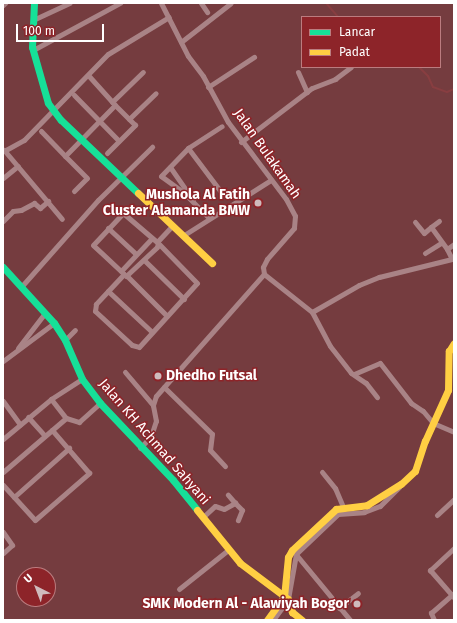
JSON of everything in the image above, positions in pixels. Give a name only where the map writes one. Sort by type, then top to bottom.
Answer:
[{"type":"street","points":[[34,3],[35,19],[33,50],[48,103],[81,138],[212,263]]},
{"type":"street","points":[[33,50],[120,3]]},
{"type":"street","name":"Jalan Bulakamah","points":[[161,3],[181,42],[241,142],[286,199],[296,220],[294,228],[267,259],[263,267],[264,274]]},
{"type":"street","points":[[201,3],[207,12]]},
{"type":"street","points":[[181,42],[231,3]]},
{"type":"street","points":[[35,19],[67,4]]},
{"type":"street","points":[[62,219],[4,150],[24,140],[108,54],[169,17]]},
{"type":"street","points":[[208,87],[254,57]]},
{"type":"street","points":[[241,142],[307,92],[335,79],[350,68]]},
{"type":"street","points":[[65,156],[143,72]]},
{"type":"street","points":[[298,72],[307,92]]},
{"type":"street","points":[[90,77],[135,125],[107,153]]},
{"type":"street","points":[[129,119],[156,94]]},
{"type":"street","points":[[74,95],[119,141]]},
{"type":"street","points":[[209,218],[160,176],[188,148],[222,126]]},
{"type":"street","points":[[41,132],[87,178],[74,191]]},
{"type":"street","points":[[21,287],[94,204],[123,177],[152,146]]},
{"type":"street","points":[[188,148],[221,192]]},
{"type":"street","points":[[3,178],[18,166]]},
{"type":"street","points":[[170,167],[200,209]]},
{"type":"street","points":[[184,235],[270,180]]},
{"type":"street","points":[[3,221],[13,211],[21,210],[34,203],[40,208],[48,201]]},
{"type":"street","points":[[167,316],[124,274],[93,245],[108,228],[125,213],[158,243],[197,281],[197,285],[139,347],[136,347],[100,316],[94,307],[124,274],[144,260],[158,243],[173,225]]},
{"type":"street","points":[[415,222],[424,233],[439,222]]},
{"type":"street","points":[[312,312],[335,297],[379,277],[452,259],[444,242],[442,243],[431,227]]},
{"type":"street","points":[[108,228],[136,254]]},
{"type":"street","points":[[124,274],[136,254],[152,238]]},
{"type":"street","points":[[425,253],[442,243]]},
{"type":"street","points":[[448,249],[454,244]]},
{"type":"street","points":[[144,260],[184,299]]},
{"type":"street","name":"Jalan KH Achmad Sahyani","points":[[3,267],[54,323],[65,340],[82,379],[100,403],[140,448],[172,480],[228,550],[240,562],[286,598],[292,612],[302,620]]},
{"type":"street","points":[[140,448],[150,436],[156,421],[154,405],[156,396],[264,274],[312,312],[330,346],[354,374],[366,383],[377,398]]},
{"type":"street","points":[[108,291],[152,332]]},
{"type":"street","points":[[16,350],[45,313]]},
{"type":"street","points":[[3,360],[54,323]]},
{"type":"street","points":[[65,340],[75,330]]},
{"type":"street","points":[[294,552],[338,514],[364,512],[380,506],[415,471],[420,463],[425,441],[448,390],[449,351],[454,343]]},
{"type":"street","points":[[354,374],[380,363],[411,403],[423,410],[434,423],[454,432]]},
{"type":"street","points":[[124,372],[154,405]]},
{"type":"street","points":[[3,439],[51,399],[82,379]]},
{"type":"street","points":[[164,388],[212,434],[210,450],[225,466]]},
{"type":"street","points":[[51,399],[66,418],[79,422],[100,403]]},
{"type":"street","points":[[3,401],[20,424]]},
{"type":"street","points":[[28,417],[45,436]]},
{"type":"street","points":[[3,472],[66,418]]},
{"type":"street","points":[[3,485],[35,520],[89,473],[70,448],[52,430]]},
{"type":"street","points":[[14,497],[70,448]]},
{"type":"street","points":[[322,472],[335,488],[343,506]]},
{"type":"street","points":[[273,620],[286,598],[294,552],[331,512],[343,506],[363,507],[401,484]]},
{"type":"street","points":[[228,495],[242,510],[238,520]]},
{"type":"street","points":[[437,515],[454,499]]},
{"type":"street","points":[[203,517],[217,505],[224,510],[235,503]]},
{"type":"street","points":[[3,532],[12,545],[3,553]]},
{"type":"street","points":[[434,620],[431,613],[453,596],[430,570],[454,548]]},
{"type":"street","points":[[179,589],[228,550]]},
{"type":"street","points":[[294,552],[350,620]]},
{"type":"street","points":[[339,608],[358,593]]},
{"type":"street","points":[[267,620],[286,598]]},
{"type":"waterway","points":[[326,3],[337,16]]},
{"type":"waterway","points":[[420,68],[428,76],[433,87],[447,92],[454,89]]},
{"type":"traffic: fast","points":[[34,3],[32,47],[48,103],[61,120],[138,193]]},
{"type":"traffic: fast","points":[[3,267],[54,323],[65,340],[82,379],[100,403],[173,480],[197,510]]},
{"type":"traffic: slow","points":[[138,193],[212,263]]},
{"type":"traffic: slow","points":[[267,620],[284,597],[288,557],[292,550],[336,509],[367,505],[401,484],[415,471],[425,441],[448,390],[449,351],[454,343]]},
{"type":"traffic: slow","points":[[197,510],[240,563],[288,599],[292,612],[302,620]]},
{"type":"place","name":"Mushola Al Fatih Cluster Alamanda BMW","points":[[258,203]]},
{"type":"place","name":"Dhedho Futsal","points":[[158,376]]},
{"type":"place","name":"SMK Modern Al - Alawiyah Bogor","points":[[357,604]]}]
